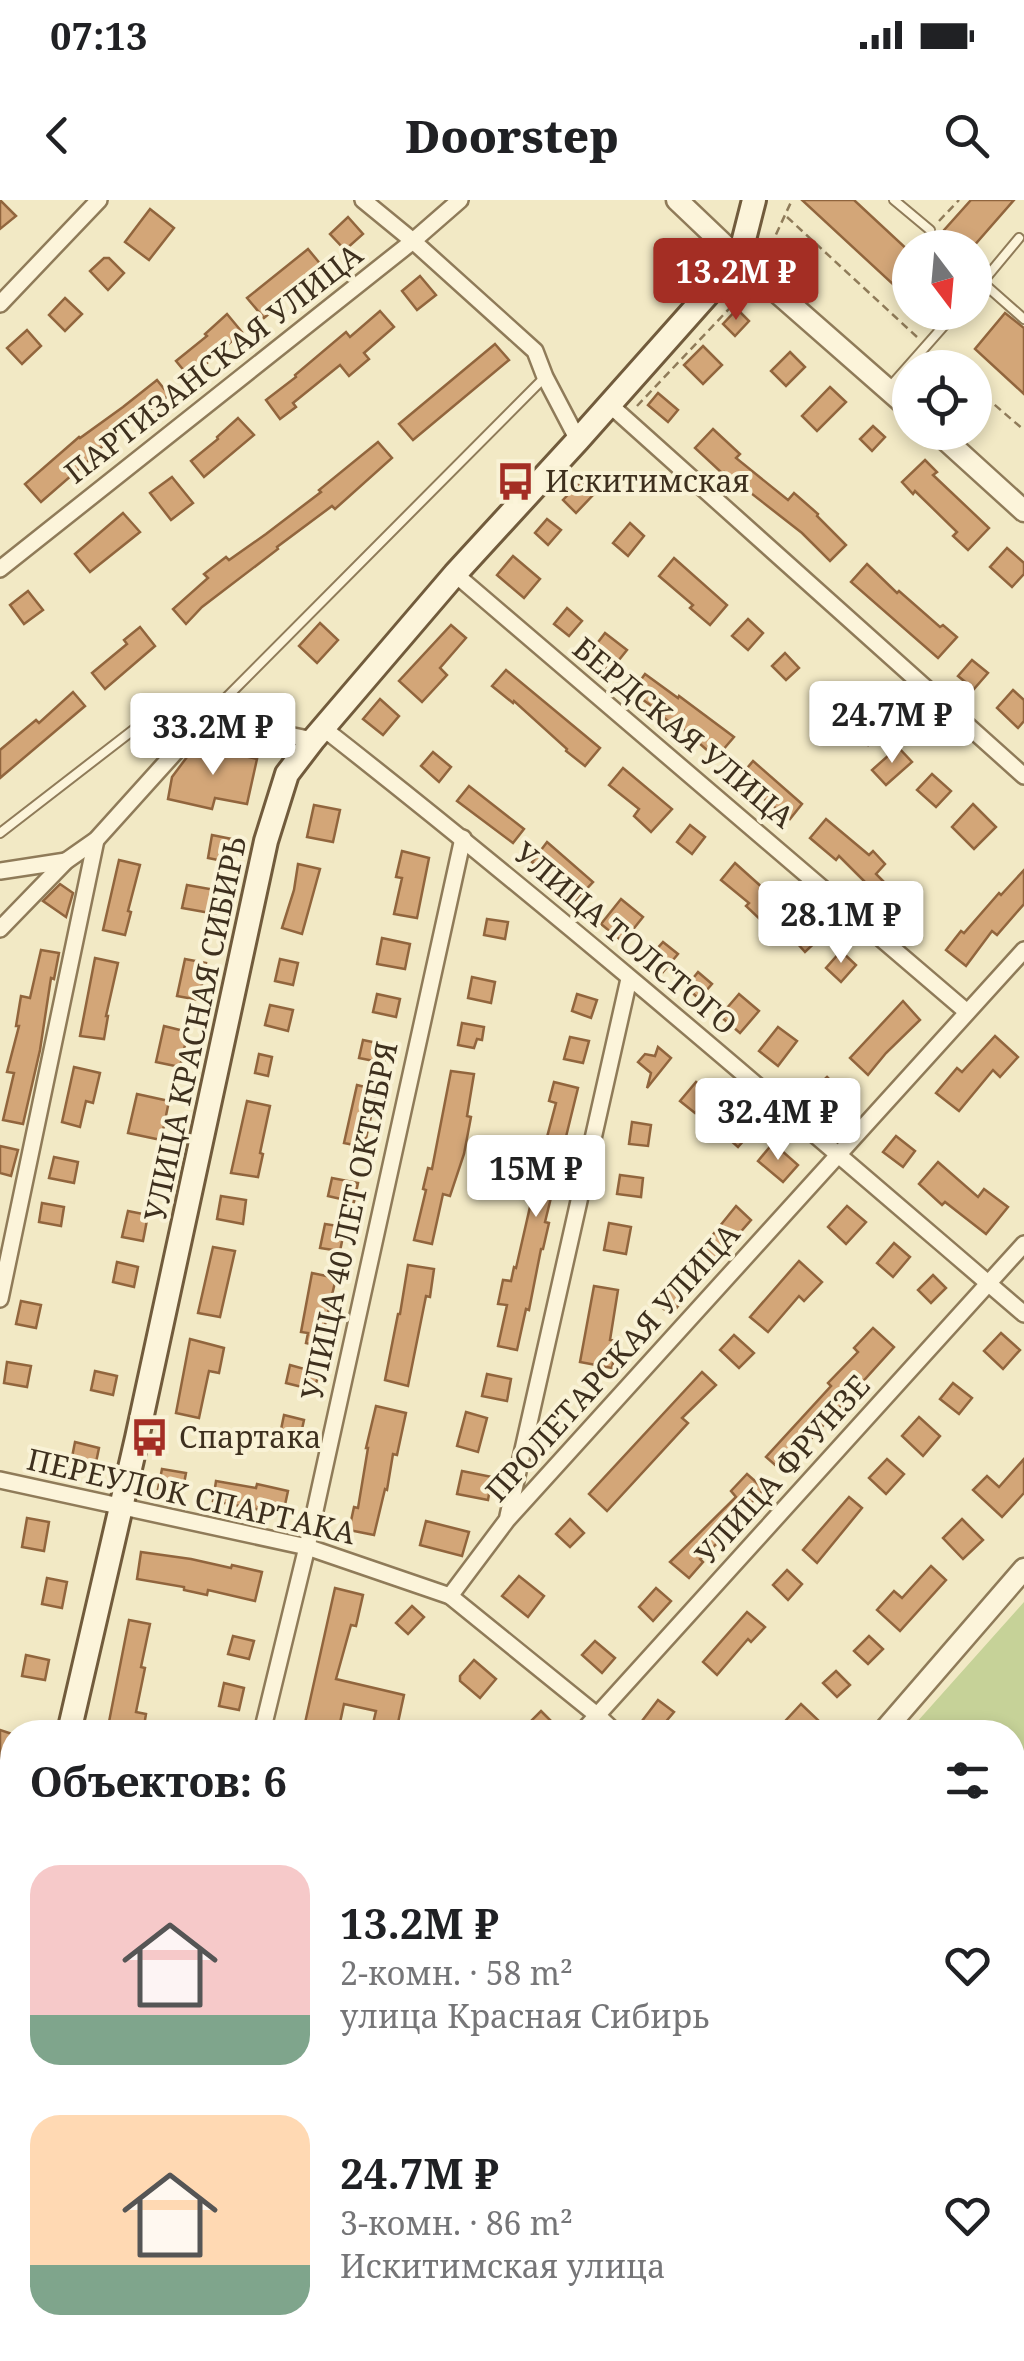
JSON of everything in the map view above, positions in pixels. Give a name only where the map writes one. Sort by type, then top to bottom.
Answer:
[{"type":"main road","name":"УЛИЦА КРАСНАЯ СИБИРЬ","points":[[72,1720],[122,1507],[266,841],[287,774],[455,574],[578,440],[620,409],[739,259],[754,200]]},
{"type":"street","points":[[0,304],[99,200]]},
{"type":"street","points":[[363,200],[534,351],[578,440]]},
{"type":"street","name":"ПАРТИЗАНСКАЯ УЛИЦА","points":[[0,569],[460,200]]},
{"type":"street","points":[[677,200],[892,393]]},
{"type":"street","points":[[620,409],[1024,776]]},
{"type":"street","points":[[956,450],[1024,511]]},
{"type":"street","name":"БЕРДСКАЯ УЛИЦА","points":[[455,574],[967,1012]]},
{"type":"street","points":[[0,929],[66,861],[96,840],[206,718],[318,734]]},
{"type":"street","name":"УЛИЦА ТОЛСТОГО","points":[[318,734],[463,838],[1024,1314]]},
{"type":"street","name":"УЛИЦА 40 ЛЕТ ОКТЯБРЯ","points":[[265,1720],[463,838]]},
{"type":"street","points":[[1,1292],[96,840]]},
{"type":"street","points":[[0,871],[66,861]]},
{"type":"street","name":"ПРОЛЕТАРСКАЯ УЛИЦА","points":[[450,1596],[507,1520],[1024,950]]},
{"type":"street","points":[[507,1520],[629,979]]},
{"type":"street","name":"УЛИЦА ФРУНЗЕ","points":[[594,1720],[1024,1244]]},
{"type":"street","name":"ПЕРЕУЛОК СПАРТАКА","points":[[0,1480],[306,1546],[450,1596],[602,1720]]},
{"type":"street","points":[[893,1720],[1024,1569]]},
{"type":"lane","points":[[894,200],[930,230]]},
{"type":"lane","points":[[992,270],[1020,238]]},
{"type":"lane","points":[[992,291],[1024,319]]},
{"type":"lane","points":[[888,389],[940,330]]},
{"type":"lane","points":[[0,833],[141,724],[206,718],[545,377]]},
{"type":"path","points":[[765,259],[792,200]]},
{"type":"path","points":[[930,230],[959,200]]},
{"type":"path","points":[[784,214],[931,350]]},
{"type":"path","points":[[620,409],[746,291]]},
{"type":"path","points":[[992,403],[1024,430]]},
{"type":"green space","points":[[1024,1602],[1024,1720],[919,1720]]},
{"type":"building","points":[[0,200],[16,216],[0,229]]},
{"type":"building","points":[[802,200],[854,200],[892,235],[892,283]]},
{"type":"building","points":[[971,200],[1014,200],[988,230],[944,230]]},
{"type":"building","points":[[150,209],[174,228],[149,260],[125,242]]},
{"type":"building","points":[[348,217],[363,234],[345,250],[330,234]]},
{"type":"building","points":[[308,249],[322,266],[279,300],[282,303],[264,318],[247,298]]},
{"type":"building","points":[[104,258],[124,273],[108,290],[90,271]]},
{"type":"building","points":[[420,276],[436,295],[417,310],[402,291]]},
{"type":"building","points":[[65,298],[82,314],[65,331],[49,315]]},
{"type":"building","points":[[737,309],[749,321],[735,336],[723,324]]},
{"type":"building","points":[[380,311],[394,327],[364,353],[369,359],[349,376],[340,365],[293,403],[296,407],[280,419],[266,400],[346,332],[350,337]]},
{"type":"building","points":[[1005,313],[1024,328],[1024,394],[992,365],[992,350],[975,349]]},
{"type":"building","points":[[227,314],[242,332],[190,378],[176,361]]},
{"type":"building","points":[[27,330],[41,346],[22,364],[7,348]]},
{"type":"building","points":[[495,344],[509,360],[413,440],[399,424]]},
{"type":"building","points":[[703,346],[722,365],[703,384],[684,365]]},
{"type":"building","points":[[790,352],[805,367],[786,386],[771,371]]},
{"type":"building","points":[[157,380],[169,395],[94,453],[41,502],[25,484],[79,437]]},
{"type":"building","points":[[830,387],[846,402],[817,431],[802,416]]},
{"type":"building","points":[[658,393],[678,410],[668,422],[648,405]]},
{"type":"building","points":[[238,418],[254,435],[204,477],[191,461]]},
{"type":"building","points":[[873,426],[885,437],[872,451],[860,439]]},
{"type":"building","points":[[713,429],[740,454],[736,458],[788,500],[794,493],[846,545],[830,561],[802,533],[722,473],[695,448]]},
{"type":"building","points":[[378,442],[392,458],[335,509],[332,506],[277,547],[186,624],[173,609],[208,578],[204,574],[266,534]]},
{"type":"building","points":[[925,460],[937,472],[933,475],[989,528],[968,550],[953,536],[957,532],[902,482]]},
{"type":"building","points":[[172,477],[193,503],[171,520],[150,493]]},
{"type":"building","points":[[581,481],[594,494],[576,513],[563,500]]},
{"type":"building","points":[[123,513],[140,532],[90,572],[75,554]]},
{"type":"building","points":[[547,519],[561,530],[548,545],[535,533]]},
{"type":"building","points":[[630,523],[644,536],[628,556],[613,543]]},
{"type":"building","points":[[1007,548],[1024,563],[1024,574],[1012,587],[990,567]]},
{"type":"building","points":[[513,556],[540,579],[524,598],[497,575]]},
{"type":"building","points":[[674,558],[727,605],[710,625],[659,576]]},
{"type":"building","points":[[867,564],[897,593],[957,637],[938,658],[851,582]]},
{"type":"building","points":[[28,591],[43,610],[24,624],[10,605]]},
{"type":"building","points":[[567,608],[582,621],[569,636],[554,624]]},
{"type":"building","points":[[748,619],[763,633],[748,650],[732,636]]},
{"type":"building","points":[[320,623],[338,640],[317,663],[299,646]]},
{"type":"building","points":[[451,625],[466,638],[440,668],[447,675],[422,702],[399,681]]},
{"type":"building","points":[[140,627],[155,646],[105,689],[92,673],[127,644],[124,640]]},
{"type":"building","points":[[605,633],[627,650],[610,671],[589,654]]},
{"type":"building","points":[[785,653],[799,668],[786,680],[772,666]]},
{"type":"building","points":[[972,660],[988,673],[974,689],[958,676]]},
{"type":"building","points":[[506,670],[600,748],[585,766],[492,686]]},
{"type":"building","points":[[645,674],[734,737],[716,758],[632,692]]},
{"type":"building","points":[[829,686],[844,700],[828,716],[813,702]]},
{"type":"building","points":[[1013,690],[1024,700],[1024,721],[1018,728],[997,708]]},
{"type":"building","points":[[73,692],[85,706],[0,778],[0,750],[36,720],[39,723]]},
{"type":"building","points":[[380,699],[399,716],[383,735],[363,719]]},
{"type":"building","points":[[865,716],[881,730],[868,745],[851,731]]},
{"type":"building","points":[[196,745],[257,759],[247,804],[215,798],[212,809],[168,799],[172,777]]},
{"type":"building","points":[[898,747],[912,762],[886,785],[872,770]]},
{"type":"building","points":[[433,752],[451,767],[439,782],[421,766]]},
{"type":"building","points":[[753,761],[802,804],[790,819],[738,779]]},
{"type":"building","points":[[623,768],[672,809],[651,832],[634,816],[639,809],[609,785]]},
{"type":"building","points":[[932,774],[951,791],[936,807],[917,790]]},
{"type":"building","points":[[469,786],[524,829],[513,843],[457,801]]},
{"type":"building","points":[[973,804],[996,827],[974,849],[952,827]]},
{"type":"building","points":[[314,805],[340,810],[333,842],[307,837]]},
{"type":"building","points":[[826,819],[869,855],[873,851],[885,864],[876,874],[884,882],[874,891],[839,856],[836,860],[810,838]]},
{"type":"building","points":[[690,825],[705,837],[692,854],[677,842]]},
{"type":"building","points":[[212,835],[232,839],[228,862],[208,858]]},
{"type":"building","points":[[547,842],[593,882],[576,900],[532,862]]},
{"type":"building","points":[[402,851],[429,858],[417,918],[394,914],[402,878],[396,877]]},
{"type":"building","points":[[119,860],[140,865],[125,935],[103,930]]},
{"type":"building","points":[[735,863],[783,906],[766,925],[746,906],[749,903],[721,880]]},
{"type":"building","points":[[298,864],[320,869],[302,934],[282,928]]},
{"type":"building","points":[[1024,870],[1024,904],[997,935],[992,931],[966,966],[946,950]]},
{"type":"building","points":[[60,884],[73,893],[66,917],[43,901]]},
{"type":"building","points":[[187,885],[221,891],[216,914],[182,908]]},
{"type":"building","points":[[901,886],[914,896],[899,914],[886,903]]},
{"type":"building","points":[[621,899],[643,917],[623,942],[601,924]]},
{"type":"building","points":[[487,919],[508,922],[505,939],[484,935]]},
{"type":"building","points":[[807,920],[822,936],[805,952],[790,935]]},
{"type":"building","points":[[382,938],[410,944],[405,969],[377,964]]},
{"type":"building","points":[[663,942],[678,954],[663,972],[648,959]]},
{"type":"building","points":[[41,950],[59,953],[23,1124],[3,1120],[14,1073],[7,1072],[19,1026],[21,996],[30,998]]},
{"type":"building","points":[[841,951],[856,965],[841,982],[826,968]]},
{"type":"building","points":[[95,958],[118,963],[104,1039],[80,1036]]},
{"type":"building","points":[[185,959],[206,963],[199,1000],[177,996]]},
{"type":"building","points":[[280,959],[298,963],[293,985],[275,981]]},
{"type":"building","points":[[698,972],[712,984],[699,999],[686,987]]},
{"type":"building","points":[[472,977],[495,982],[491,1003],[468,998]]},
{"type":"building","points":[[377,994],[400,999],[396,1017],[373,1012]]},
{"type":"building","points":[[577,994],[597,1000],[591,1018],[572,1011]]},
{"type":"building","points":[[739,994],[759,1011],[740,1033],[720,1016]]},
{"type":"building","points":[[903,1001],[920,1020],[868,1075],[850,1058]]},
{"type":"building","points":[[270,1005],[293,1010],[288,1031],[265,1025]]},
{"type":"building","points":[[462,1023],[484,1027],[482,1040],[477,1039],[474,1048],[458,1045]]},
{"type":"building","points":[[164,1026],[188,1032],[180,1067],[156,1062]]},
{"type":"building","points":[[778,1027],[797,1041],[778,1066],[759,1051]]},
{"type":"building","points":[[995,1036],[1018,1057],[1000,1077],[993,1070],[959,1111],[936,1093],[957,1068],[962,1072]]},
{"type":"building","points":[[570,1037],[589,1041],[583,1063],[564,1059]]},
{"type":"building","points":[[363,1040],[387,1045],[384,1063],[359,1058]]},
{"type":"building","points":[[658,1047],[671,1058],[647,1088],[651,1073],[638,1062],[645,1054],[655,1056]]},
{"type":"building","points":[[259,1054],[272,1057],[268,1076],[255,1073]]},
{"type":"building","points":[[74,1067],[100,1073],[93,1103],[86,1101],[80,1127],[62,1122]]},
{"type":"building","points":[[451,1071],[474,1074],[467,1116],[471,1117],[464,1154],[450,1196],[443,1194],[432,1244],[414,1240]]},
{"type":"building","points":[[827,1077],[847,1097],[834,1111],[813,1090]]},
{"type":"building","points":[[554,1082],[578,1088],[517,1350],[498,1346],[507,1305],[498,1304],[503,1280],[511,1281],[516,1268],[532,1198],[526,1196],[532,1170],[538,1171],[556,1103],[549,1101]]},
{"type":"building","points":[[696,1082],[710,1094],[695,1113],[680,1101]]},
{"type":"building","points":[[357,1085],[377,1090],[364,1147],[344,1143]]},
{"type":"building","points":[[137,1094],[169,1101],[161,1140],[128,1133]]},
{"type":"building","points":[[247,1101],[270,1106],[258,1177],[231,1173]]},
{"type":"building","points":[[736,1112],[754,1129],[738,1147],[720,1131]]},
{"type":"building","points":[[632,1122],[651,1125],[648,1146],[629,1144]]},
{"type":"building","points":[[896,1136],[915,1151],[903,1167],[883,1152]]},
{"type":"building","points":[[773,1143],[798,1165],[783,1182],[758,1161]]},
{"type":"building","points":[[0,1146],[18,1150],[11,1176],[0,1173]]},
{"type":"building","points":[[54,1157],[78,1162],[74,1183],[49,1178]]},
{"type":"building","points":[[938,1162],[978,1197],[984,1189],[1008,1207],[986,1234],[945,1202],[942,1205],[919,1184]]},
{"type":"building","points":[[620,1175],[643,1178],[641,1197],[617,1194]]},
{"type":"building","points":[[332,1178],[358,1183],[354,1202],[328,1196]]},
{"type":"building","points":[[221,1196],[246,1200],[243,1224],[217,1219]]},
{"type":"building","points":[[42,1203],[64,1207],[61,1226],[39,1222]]},
{"type":"building","points":[[736,1206],[751,1220],[708,1269],[694,1258]]},
{"type":"building","points":[[847,1206],[866,1222],[846,1244],[828,1227]]},
{"type":"building","points":[[128,1211],[148,1215],[143,1241],[122,1237]]},
{"type":"building","points":[[609,1223],[631,1227],[626,1254],[604,1250]]},
{"type":"building","points":[[325,1224],[345,1227],[340,1251],[320,1248]]},
{"type":"building","points":[[894,1243],[910,1257],[893,1277],[877,1263]]},
{"type":"building","points":[[213,1247],[235,1251],[220,1317],[198,1313]]},
{"type":"building","points":[[799,1261],[822,1282],[804,1301],[799,1296],[768,1332],[750,1317]]},
{"type":"building","points":[[117,1262],[138,1267],[134,1287],[113,1282]]},
{"type":"building","points":[[408,1265],[434,1269],[408,1386],[385,1380]]},
{"type":"building","points":[[312,1273],[336,1278],[320,1346],[306,1343],[308,1333],[301,1332]]},
{"type":"building","points":[[933,1275],[946,1288],[931,1303],[918,1290]]},
{"type":"building","points":[[667,1283],[685,1297],[671,1315],[653,1300]]},
{"type":"building","points":[[594,1286],[618,1290],[610,1340],[617,1341],[612,1368],[580,1362]]},
{"type":"building","points":[[21,1301],[41,1305],[36,1328],[16,1324]]},
{"type":"building","points":[[873,1328],[894,1347],[782,1471],[766,1457],[831,1386],[828,1383],[858,1352],[854,1348]]},
{"type":"building","points":[[1001,1333],[1020,1350],[1003,1369],[984,1351]]},
{"type":"building","points":[[734,1335],[754,1353],[739,1368],[720,1350]]},
{"type":"building","points":[[190,1339],[224,1348],[219,1373],[209,1371],[199,1418],[176,1413]]},
{"type":"building","points":[[7,1362],[31,1366],[27,1387],[4,1383]]},
{"type":"building","points":[[290,1365],[319,1373],[314,1390],[286,1383]]},
{"type":"building","points":[[95,1371],[117,1376],[113,1395],[91,1390]]},
{"type":"building","points":[[702,1372],[716,1385],[682,1418],[688,1423],[607,1511],[589,1494]]},
{"type":"building","points":[[487,1374],[511,1379],[507,1401],[482,1396]]},
{"type":"building","points":[[953,1383],[972,1398],[959,1414],[940,1399]]},
{"type":"building","points":[[376,1406],[406,1413],[374,1535],[349,1530],[354,1507],[358,1508]]},
{"type":"building","points":[[466,1412],[487,1418],[478,1452],[457,1446]]},
{"type":"building","points":[[284,1415],[304,1420],[299,1443],[279,1439]]},
{"type":"building","points":[[919,1417],[940,1436],[923,1456],[902,1436]]},
{"type":"building","points":[[75,1442],[99,1448],[94,1472],[70,1467]]},
{"type":"building","points":[[887,1459],[904,1474],[886,1494],[869,1478]]},
{"type":"building","points":[[1024,1459],[1024,1493],[1002,1517],[973,1490],[987,1476],[999,1487]]},
{"type":"building","points":[[162,1469],[186,1473],[182,1494],[158,1489]]},
{"type":"building","points":[[462,1471],[492,1477],[488,1500],[457,1494]]},
{"type":"building","points":[[747,1474],[764,1489],[733,1523],[736,1526],[700,1559],[703,1562],[689,1578],[670,1562],[736,1497],[731,1491]]},
{"type":"building","points":[[216,1481],[288,1491],[283,1514],[213,1501]]},
{"type":"building","points":[[849,1497],[862,1508],[817,1563],[803,1550]]},
{"type":"building","points":[[27,1518],[49,1522],[44,1551],[22,1547]]},
{"type":"building","points":[[570,1519],[584,1533],[570,1547],[556,1534]]},
{"type":"building","points":[[962,1519],[983,1540],[963,1559],[943,1538]]},
{"type":"building","points":[[426,1521],[469,1532],[462,1556],[420,1545]]},
{"type":"building","points":[[141,1552],[262,1572],[255,1601],[137,1579]]},
{"type":"building","points":[[931,1566],[946,1580],[900,1631],[877,1610],[894,1591],[902,1598]]},
{"type":"building","points":[[787,1570],[802,1584],[788,1600],[773,1585]]},
{"type":"building","points":[[519,1576],[544,1596],[528,1617],[502,1596]]},
{"type":"building","points":[[47,1578],[67,1582],[62,1608],[42,1604]]},
{"type":"building","points":[[335,1588],[363,1595],[336,1679],[404,1695],[399,1720],[374,1720],[376,1711],[344,1704],[341,1720],[306,1720]]},
{"type":"building","points":[[656,1588],[671,1601],[653,1621],[639,1607]]},
{"type":"building","points":[[412,1606],[424,1617],[408,1634],[396,1623]]},
{"type":"building","points":[[747,1612],[765,1627],[751,1642],[748,1639],[717,1675],[703,1662]]},
{"type":"building","points":[[129,1620],[150,1624],[136,1712],[146,1714],[145,1720],[109,1720]]},
{"type":"building","points":[[233,1636],[254,1641],[249,1659],[228,1654]]},
{"type":"building","points":[[869,1636],[883,1649],[868,1664],[854,1651]]},
{"type":"building","points":[[595,1641],[615,1658],[602,1673],[582,1655]]},
{"type":"building","points":[[26,1655],[49,1660],[45,1680],[22,1676]]},
{"type":"building","points":[[474,1660],[496,1679],[480,1698],[460,1681]]},
{"type":"building","points":[[836,1671],[850,1685],[837,1697],[823,1683]]},
{"type":"building","points":[[224,1683],[244,1688],[239,1710],[219,1706]]},
{"type":"building","points":[[658,1700],[674,1712],[667,1720],[643,1720]]},
{"type":"building","points":[[801,1704],[818,1720],[786,1720]]},
{"type":"building","points":[[541,1711],[550,1720],[532,1720]]},
{"type":"place","name":"Искитимская","points":[[515,482]]},
{"type":"place","name":"Спартака","points":[[149,1438]]}]
